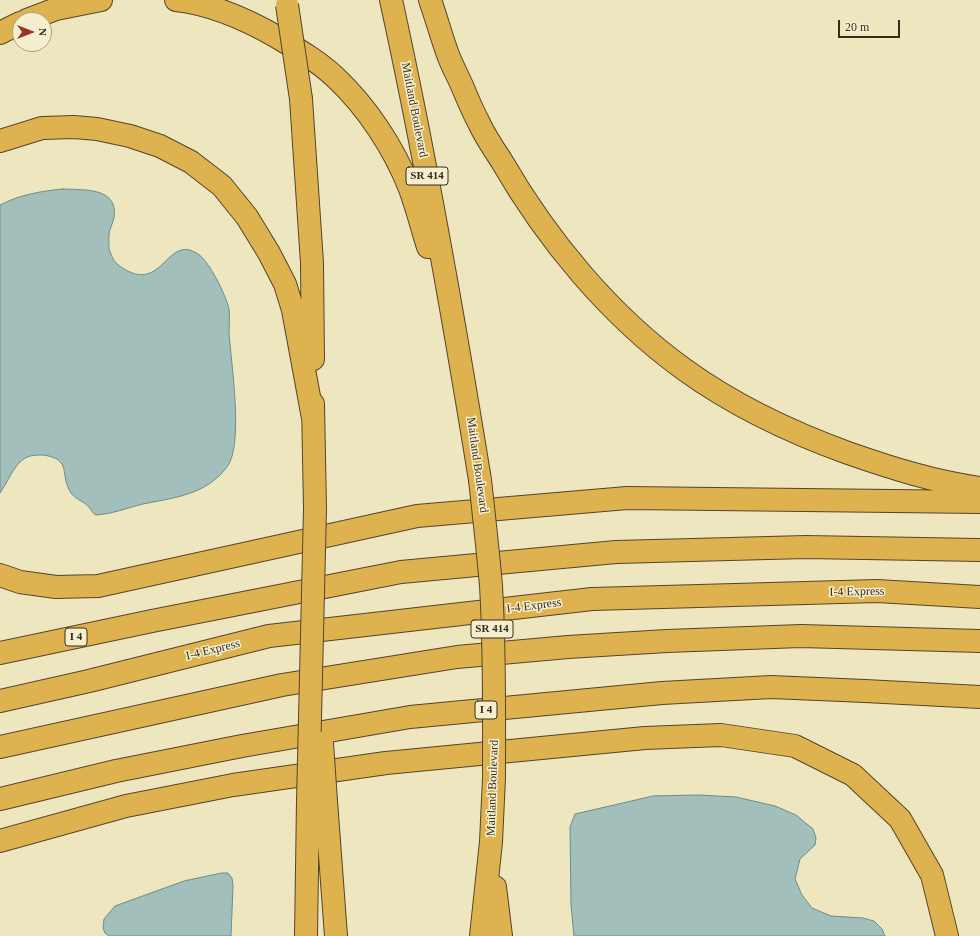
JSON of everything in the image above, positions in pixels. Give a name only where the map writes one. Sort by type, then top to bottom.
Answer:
[{"type":"highway","points":[[48,12],[56,9],[102,0]]},
{"type":"highway","points":[[176,0],[194,2],[210,7],[264,29],[316,62],[334,76],[361,104],[380,132],[410,188],[459,354]]},
{"type":"highway","name":"Maitland Boulevard","points":[[391,0],[414,103],[459,354],[480,480],[486,530],[491,587],[494,778],[491,842],[481,936]]},
{"type":"highway","points":[[430,0],[447,53],[480,125],[518,191],[582,274],[614,309],[647,339],[685,370],[725,396],[770,421],[816,442],[886,467],[938,480],[980,488]]},
{"type":"highway","points":[[287,3],[301,99],[312,263],[315,509],[312,610],[317,801],[306,935]]},
{"type":"highway","points":[[0,33],[12,27]]},
{"type":"highway","points":[[0,141],[42,128],[97,129],[130,136],[160,146],[191,162],[222,186],[247,217],[269,253],[285,284],[293,310],[313,418]]},
{"type":"highway","points":[[0,575],[20,582],[56,587],[98,586],[417,516],[626,498],[980,502]]},
{"type":"highway","name":"I 4","points":[[0,653],[152,621],[401,572],[616,552],[806,547],[980,550]]},
{"type":"highway","name":"I-4 Express","points":[[0,701],[89,681],[269,636],[592,599],[877,591],[980,597]]},
{"type":"highway","points":[[0,747],[282,685],[457,657],[583,646],[801,636],[980,641]]},
{"type":"highway","name":"I 4","points":[[0,799],[116,771],[242,746],[410,717],[662,693],[771,687],[865,690],[980,697]]},
{"type":"highway","points":[[0,841],[126,806],[233,785],[386,763],[645,738],[721,735],[795,746],[853,775],[900,819],[932,875],[947,936]]},
{"type":"highway","points":[[317,801],[336,936]]},
{"type":"highway","points":[[491,842],[501,936]]},
{"type":"water","points":[[63,189],[90,190],[98,192],[106,195],[111,201],[114,208],[114,218],[109,232],[109,248],[114,261],[117,264],[132,273],[144,275],[154,271],[178,251],[187,250],[198,254],[207,264],[224,295],[229,309],[229,333],[236,423],[235,441],[232,456],[227,467],[214,481],[197,490],[174,498],[96,515],[88,506],[71,493],[64,469],[58,460],[43,455],[34,455],[20,462],[14,469],[0,493],[0,205],[30,194]]},
{"type":"water","points":[[699,795],[736,797],[775,806],[796,815],[813,829],[816,838],[815,845],[800,859],[795,879],[802,895],[812,908],[831,916],[863,918],[874,921],[882,929],[885,936],[574,936],[571,905],[570,827],[575,814],[653,796]]},
{"type":"water","points":[[228,873],[232,878],[231,936],[109,936],[105,933],[103,928],[104,919],[115,906],[184,881]]}]
